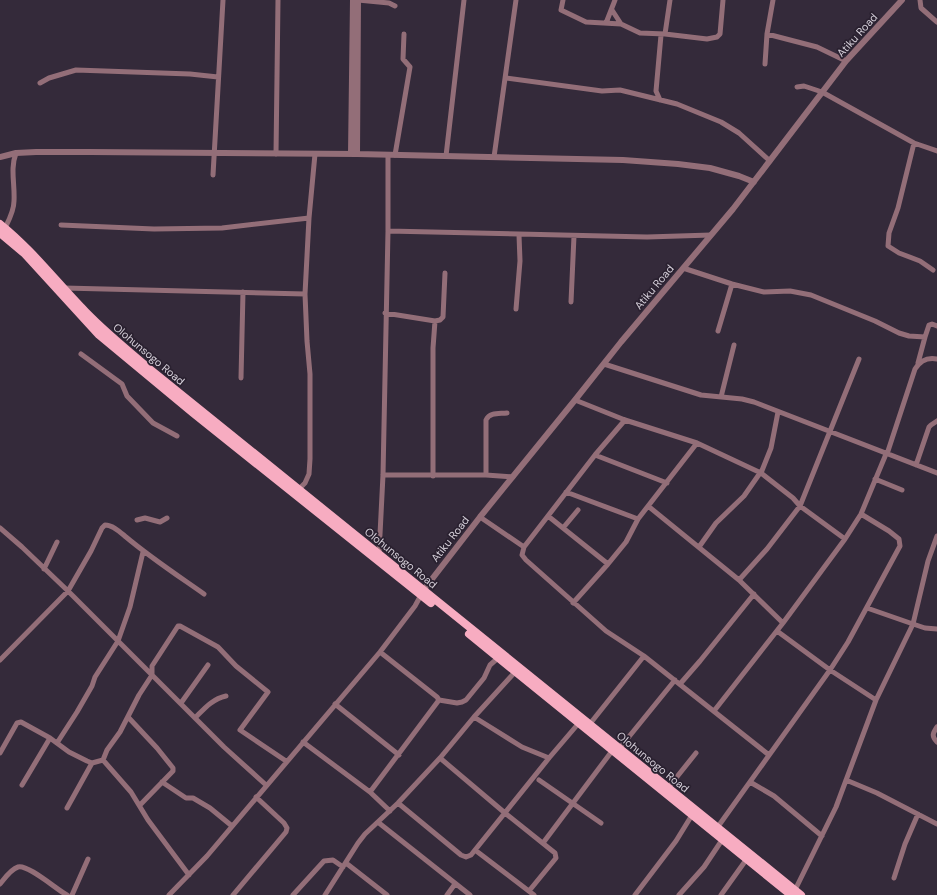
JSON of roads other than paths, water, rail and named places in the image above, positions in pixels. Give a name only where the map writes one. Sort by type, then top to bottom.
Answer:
[{"type":"main road","name":"Olohunsogo Road","points":[[2,228],[28,249],[80,307],[144,369],[193,413],[589,725],[615,750],[746,860],[795,893]]},
{"type":"main road","name":"Olohunsogo Road","points":[[2,228],[99,335],[299,489],[379,554],[498,658],[578,724],[668,788],[795,893]]},
{"type":"street","points":[[213,175],[223,0]]},
{"type":"street","points":[[276,154],[278,0]]},
{"type":"street","points":[[353,0],[354,154]]},
{"type":"street","points":[[354,154],[358,0],[395,6]]},
{"type":"street","points":[[446,156],[464,0]]},
{"type":"street","points":[[494,157],[516,0]]},
{"type":"street","points":[[563,0],[561,10],[586,22],[621,24],[640,33],[707,39],[717,37],[720,34],[724,0]]},
{"type":"street","points":[[606,23],[615,0]]},
{"type":"street","points":[[660,100],[656,91],[663,34],[670,0]]},
{"type":"street","points":[[764,64],[767,34],[773,0]]},
{"type":"street","name":"Atiku Road","points":[[422,592],[619,344],[754,182],[846,61],[902,0]]},
{"type":"street","points":[[920,0],[921,8],[937,22]]},
{"type":"street","points":[[612,10],[621,24]]},
{"type":"street","points":[[395,155],[410,67],[403,59],[404,34]]},
{"type":"street","points":[[767,34],[817,47],[846,61]]},
{"type":"street","points":[[40,83],[49,78],[76,70],[183,73],[218,77]]},
{"type":"street","points":[[506,78],[602,91],[620,90],[647,98],[677,104],[721,122],[739,133],[770,161]]},
{"type":"street","points":[[797,87],[804,86],[822,92],[914,143],[937,151]]},
{"type":"street","points":[[647,98],[656,91]]},
{"type":"street","points":[[914,143],[898,208],[889,232],[888,246],[899,253],[920,261],[933,270]]},
{"type":"street","points":[[0,157],[16,153],[36,152],[354,154],[623,160],[710,168],[754,182]]},
{"type":"street","points":[[2,228],[12,212],[14,201],[13,162],[16,153]]},
{"type":"street","points":[[299,489],[305,483],[310,474],[310,374],[305,294],[309,218],[315,154]]},
{"type":"street","points":[[379,554],[388,231],[388,155]]},
{"type":"street","points":[[61,225],[154,229],[222,228],[309,218]]},
{"type":"street","points":[[388,231],[647,237],[711,235]]},
{"type":"street","points":[[516,309],[520,261],[519,235]]},
{"type":"street","points":[[571,302],[574,236]]},
{"type":"street","points":[[683,268],[732,284],[764,292],[790,291],[812,295],[876,321],[900,333],[909,336],[925,337]]},
{"type":"street","points":[[385,314],[435,321],[440,320],[443,317],[445,273]]},
{"type":"street","points":[[718,331],[732,284]]},
{"type":"street","points":[[64,288],[305,294]]},
{"type":"street","points":[[241,378],[244,292]]},
{"type":"street","points":[[433,476],[433,348],[435,321]]},
{"type":"street","points":[[714,711],[783,623],[845,539],[861,514],[886,454],[914,369],[918,363],[929,326],[932,324],[937,326]]},
{"type":"street","points":[[720,397],[734,345]]},
{"type":"street","points":[[82,354],[122,384],[127,396],[154,423],[176,436]]},
{"type":"street","points":[[740,580],[767,549],[800,506],[859,359]]},
{"type":"street","points":[[918,363],[928,359],[937,359]]},
{"type":"street","points":[[604,364],[701,395],[742,399],[754,402],[937,473]]},
{"type":"street","points":[[575,400],[625,420],[697,443],[761,473],[793,498],[800,506],[845,539]]},
{"type":"street","points":[[699,547],[716,523],[744,496],[761,473],[771,448],[778,412]]},
{"type":"street","points":[[486,475],[486,420],[488,416],[492,414],[507,413]]},
{"type":"street","points":[[625,420],[595,455],[524,547],[522,555],[606,632],[644,656],[769,755]]},
{"type":"street","points":[[916,465],[929,428],[931,424],[937,421]]},
{"type":"street","points":[[573,603],[626,542],[638,519],[697,443]]},
{"type":"street","points":[[595,455],[667,483]]},
{"type":"street","points":[[382,475],[486,475],[513,477]]},
{"type":"street","points":[[875,479],[902,490]]},
{"type":"street","points":[[566,492],[638,519]]},
{"type":"street","points":[[648,506],[740,580],[783,623]]},
{"type":"street","points":[[563,528],[578,510]]},
{"type":"street","points":[[716,828],[830,670],[848,642],[900,546],[901,542],[899,539],[861,514]]},
{"type":"street","points":[[548,516],[608,564]]},
{"type":"street","points":[[137,520],[145,518],[160,522],[167,518]]},
{"type":"street","points":[[480,518],[524,547]]},
{"type":"street","points":[[0,660],[68,591],[105,525],[109,525],[118,531],[144,552],[204,594]]},
{"type":"street","points":[[0,528],[68,591],[224,747],[266,785]]},
{"type":"street","points":[[795,893],[836,807],[876,700],[913,624],[928,561],[937,536]]},
{"type":"street","points":[[44,569],[57,542]]},
{"type":"street","points":[[57,743],[81,706],[92,686],[95,677],[118,641],[130,607],[144,552]]},
{"type":"street","points":[[169,895],[189,875],[232,826],[380,652],[415,606],[422,592]]},
{"type":"street","points":[[542,843],[583,787],[677,682],[700,661],[754,594]]},
{"type":"street","points":[[866,608],[925,628],[937,629]]},
{"type":"street","points":[[0,753],[17,722],[21,722],[29,725],[50,738],[69,752],[92,763],[103,760],[139,695],[152,675],[152,666],[178,626],[218,647],[236,666],[268,692],[240,730],[286,761]]},
{"type":"street","points":[[777,631],[830,670],[876,700]]},
{"type":"street","points":[[380,652],[439,700],[457,703],[466,700],[484,678],[490,665],[498,658]]},
{"type":"street","points":[[589,725],[644,656]]},
{"type":"street","points":[[181,703],[208,665]]},
{"type":"street","points":[[325,895],[365,834],[379,823],[440,758],[474,717],[515,672]]},
{"type":"street","points":[[195,718],[210,703],[216,699],[226,696]]},
{"type":"street","points":[[370,792],[439,700]]},
{"type":"street","points":[[335,704],[398,755]]},
{"type":"street","points":[[128,717],[172,767],[173,771],[140,805]]},
{"type":"street","points":[[474,717],[518,745],[549,758]]},
{"type":"street","points":[[398,803],[461,855],[466,857],[475,850],[578,724]]},
{"type":"street","points":[[937,727],[932,736],[937,742]]},
{"type":"street","points":[[22,785],[50,738]]},
{"type":"street","points":[[303,742],[370,792],[390,811]]},
{"type":"street","points":[[668,788],[696,752]]},
{"type":"street","points":[[440,758],[555,853],[556,858],[529,891]]},
{"type":"street","points":[[103,760],[131,792],[148,820],[189,875]]},
{"type":"street","points":[[67,808],[92,763]]},
{"type":"street","points":[[538,780],[601,824]]},
{"type":"street","points":[[846,780],[877,793],[937,824]]},
{"type":"street","points":[[162,782],[186,798],[193,798],[210,808],[232,826]]},
{"type":"street","points":[[750,782],[774,796],[822,836]]},
{"type":"street","points":[[233,895],[286,832],[287,828],[284,823],[256,797]]},
{"type":"street","points":[[894,878],[905,844],[918,814]]},
{"type":"street","points":[[635,895],[676,841],[692,815]]},
{"type":"street","points":[[379,823],[470,895]]},
{"type":"street","points":[[679,895],[704,867],[722,840]]},
{"type":"street","points":[[475,850],[534,895]]},
{"type":"street","points":[[72,895],[88,859]]},
{"type":"street","points":[[293,895],[324,860],[333,860],[345,865],[387,895]]},
{"type":"street","points":[[721,895],[746,860]]},
{"type":"street","points":[[0,884],[14,869],[22,867],[39,876],[67,895]]},
{"type":"street","points":[[447,895],[456,884]]}]
